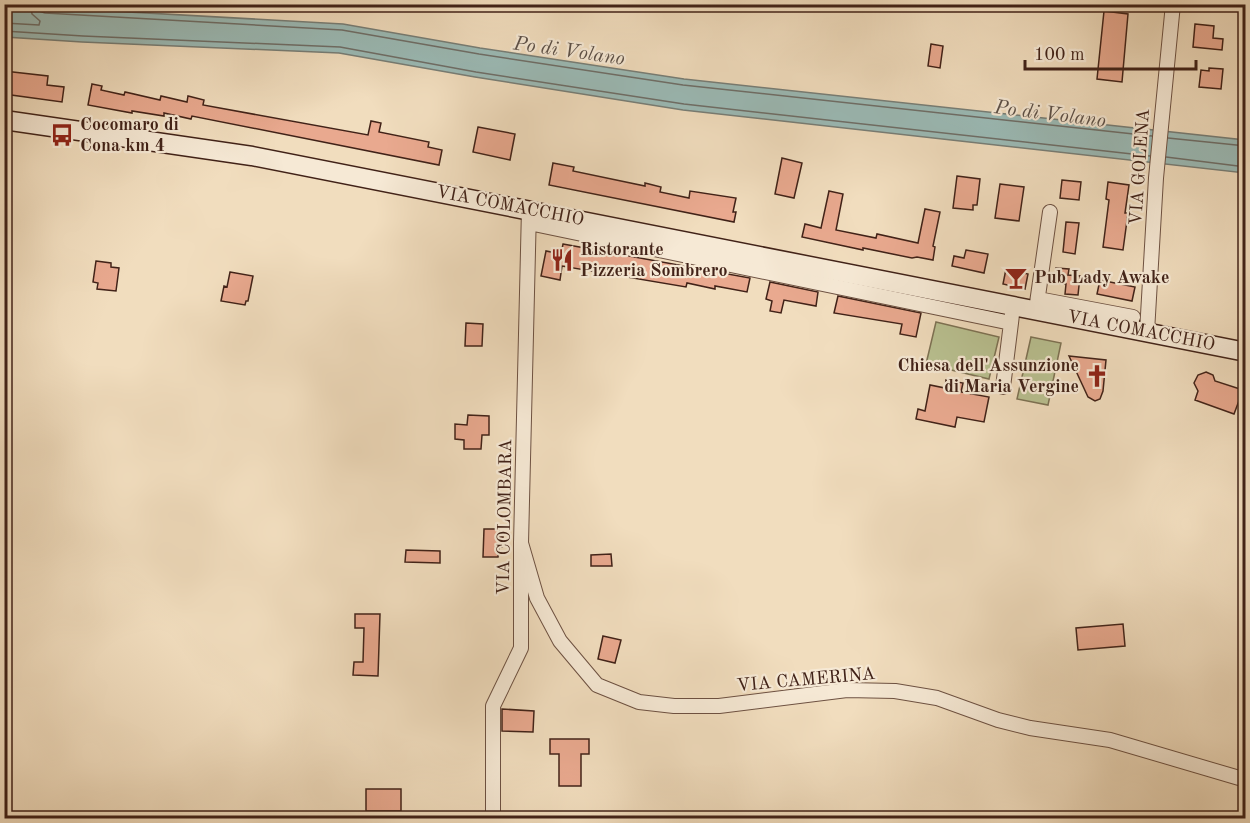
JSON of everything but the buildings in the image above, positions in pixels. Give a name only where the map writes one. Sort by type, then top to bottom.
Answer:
[{"type":"main road","name":"VIA COMACCHIO","points":[[4,120],[252,156],[385,183],[556,222],[1012,314],[1037,304],[1147,332],[1245,352]]},
{"type":"street","name":"VIA GOLENA","points":[[1147,332],[1156,178],[1173,4]]},
{"type":"street","points":[[1037,304],[1050,212]]},
{"type":"street","name":"VIA COLOMBARA","points":[[493,819],[493,706],[521,648],[521,543],[529,216]]},
{"type":"street","name":"VIA COMACCHIO","points":[[1037,304],[1133,317]]},
{"type":"street","points":[[1003,387],[1012,314]]},
{"type":"street","name":"VIA CAMERINA","points":[[521,543],[537,598],[560,641],[597,685],[639,702],[674,706],[719,706],[846,690],[895,691],[937,698],[998,720],[1030,728],[1110,740],[1245,780]]},
{"type":"green space","points":[[936,322],[999,337],[989,379],[926,364]]},
{"type":"green space","points":[[1031,337],[1061,343],[1048,405],[1017,399]]},
{"type":"water","points":[[4,5],[343,24],[480,48],[684,79],[1245,140],[1245,173],[683,110],[339,53],[5,37]]},
{"type":"place","name":"Cocomaro di Cona km 4","points":[[62,135]]},
{"type":"place","name":"Ristorante Pizzeria Sombrero","points":[[562,260]]},
{"type":"place","name":"Pub Lady Awake","points":[[1016,278]]},
{"type":"place","name":"Chiesa dell'Assunzione di Maria Vergine","points":[[1097,376]]},
{"type":"water label","name":"Po di Volano","points":[[569,52]]},
{"type":"water label","name":"Po di Volano","points":[[1050,115]]}]
